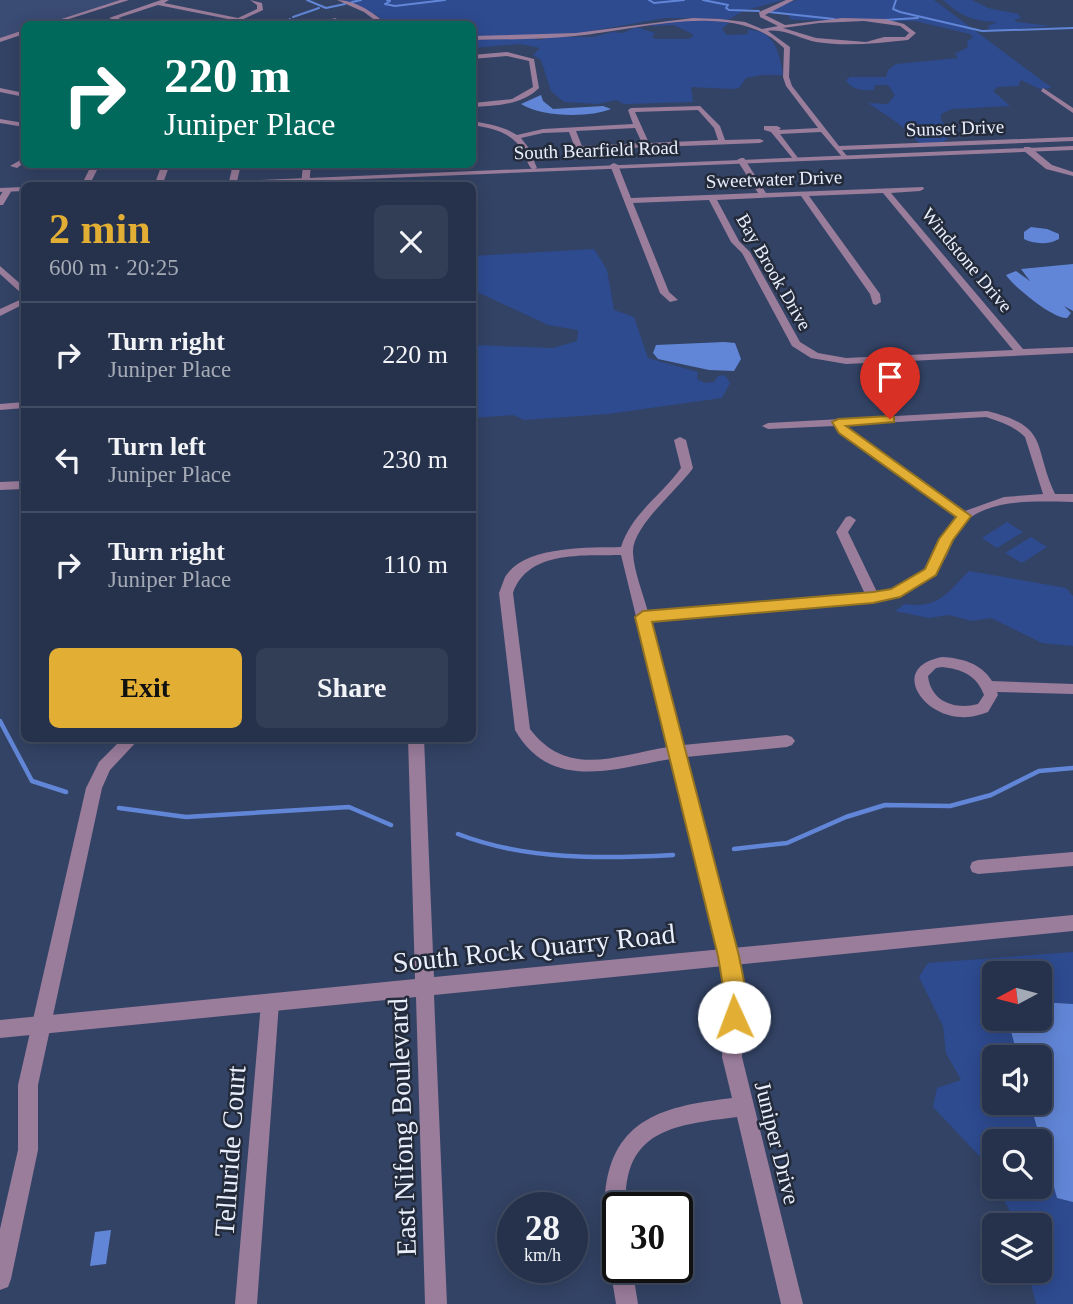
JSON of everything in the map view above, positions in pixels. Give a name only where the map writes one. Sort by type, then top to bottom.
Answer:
[{"type":"street","points":[[59,21],[126,0]]},
{"type":"street","points":[[123,21],[113,18],[167,0]]},
{"type":"street","points":[[236,21],[260,10],[260,4],[253,0]]},
{"type":"street","points":[[340,0],[366,11],[379,21]]},
{"type":"street","points":[[764,30],[780,27],[822,21],[878,21],[905,27],[913,33],[911,37],[884,39],[873,44],[815,40],[792,33],[780,27],[762,16],[761,13],[791,0]]},
{"type":"street","points":[[158,3],[239,20]]},
{"type":"street","points":[[476,38],[591,33],[656,21],[695,18],[742,23],[764,30],[788,47],[786,78],[789,86],[841,152]]},
{"type":"street","points":[[62,20],[68,21]]},
{"type":"street","points":[[0,40],[21,33]]},
{"type":"street","points":[[476,57],[507,54],[532,60],[536,88],[509,102],[476,104]]},
{"type":"street","points":[[0,90],[21,94]]},
{"type":"street","points":[[1043,90],[1073,111]]},
{"type":"street","points":[[646,145],[631,110],[695,107],[706,113],[717,128],[722,142]]},
{"type":"street","points":[[0,121],[21,124]]},
{"type":"street","points":[[476,124],[516,137],[529,151],[533,168]]},
{"type":"street","points":[[516,137],[543,131],[637,126]]},
{"type":"street","points":[[572,129],[579,148],[760,141]]},
{"type":"street","points":[[794,158],[775,131],[825,130]]},
{"type":"street","name":"Sunset Drive","points":[[841,152],[1073,139]]},
{"type":"street","name":"South Bearfield Road","points":[[305,182],[394,169],[533,168],[794,158],[841,152],[1073,148]]},
{"type":"street","points":[[1027,149],[1049,167],[1073,174]]},
{"type":"street","points":[[741,160],[763,195]]},
{"type":"street","points":[[14,166],[21,162]]},
{"type":"street","points":[[614,165],[665,292],[673,300]]},
{"type":"street","name":"Sweetwater Drive","points":[[629,201],[920,189]]},
{"type":"street","points":[[0,203],[4,190]]},
{"type":"street","name":"Windstone Drive","points":[[885,190],[1021,352]]},
{"type":"street","points":[[803,194],[875,295],[877,302]]},
{"type":"street","name":"Bay Brook Drive","points":[[711,197],[735,242],[746,252],[796,344],[815,356],[846,362],[1021,352]]},
{"type":"street","points":[[0,270],[21,288]]},
{"type":"street","points":[[0,313],[21,302]]},
{"type":"street","points":[[1021,352],[1073,350]]},
{"type":"street","points":[[0,407],[21,405]]},
{"type":"street","points":[[768,426],[986,414],[1003,418],[1020,425],[1034,438],[1040,479],[1051,498]]},
{"type":"street","points":[[838,422],[843,430],[964,516]]},
{"type":"street","points":[[680,440],[687,468],[680,480],[639,519],[630,534],[626,551],[554,555],[530,561],[508,582],[506,593],[523,730],[536,748],[552,759],[575,765],[596,765],[676,752],[787,741]]},
{"type":"street","points":[[0,486],[21,485]]},
{"type":"street","points":[[643,617],[895,593],[931,572],[946,539],[964,516],[996,504],[1073,498]]},
{"type":"street","points":[[849,520],[842,532],[873,597]]},
{"type":"street","name":"Juniper Drive","points":[[626,551],[729,956],[736,998],[732,1057],[792,1304]]},
{"type":"street","points":[[989,686],[989,702],[975,712],[964,713],[940,707],[931,700],[920,683],[921,676],[932,664],[953,662],[975,671],[989,686],[1073,689]]},
{"type":"street","points":[[0,1279],[28,1150],[28,1085],[94,788],[104,766],[129,742]]},
{"type":"street","name":"East Nifong Boulevard","points":[[416,742],[436,1304]]},
{"type":"street","points":[[978,867],[1073,859]]},
{"type":"street","name":"South Rock Quarry Road","points":[[0,1029],[1073,923]]},
{"type":"street","name":"Telluride Court","points":[[246,1304],[270,1003]]},
{"type":"street","points":[[614,1192],[615,1179],[628,1148],[649,1127],[675,1117],[744,1106]]},
{"type":"street","points":[[624,1283],[627,1304]]},
{"type":"shaded area","points":[[0,0],[127,0],[60,21],[21,21],[21,34],[0,40]]},
{"type":"shaded area","points":[[344,0],[783,0],[743,11],[728,20],[665,18],[580,33],[476,37],[476,21],[383,21],[375,14]]},
{"type":"shaded area","points":[[798,0],[934,0],[1052,88],[1040,89],[1021,80],[1018,86],[998,87],[993,91],[1010,106],[952,109],[941,114],[941,120],[953,135],[942,143],[919,143],[901,126],[868,103],[888,104],[895,95],[888,85],[875,85],[874,90],[862,90],[854,88],[846,80],[850,77],[886,77],[888,70],[896,64],[958,58],[955,54],[968,47],[967,42],[973,37],[915,21],[795,20],[789,19],[790,15],[763,12],[770,7]]},
{"type":"shaded area","points":[[943,0],[972,0],[988,8],[1018,14],[1021,18],[1014,20],[1017,22],[1051,26],[990,31],[988,26],[997,22],[966,16]]},
{"type":"shaded area","points":[[707,18],[730,22],[722,29],[727,35],[748,34],[748,30],[764,34],[774,44],[783,75],[746,78],[739,88],[732,89],[691,87],[693,102],[564,102],[551,91],[541,60],[533,55],[540,48],[520,44],[476,48],[476,40],[594,37],[612,32],[623,33],[636,27],[655,33],[652,37],[656,39],[689,39],[694,35],[674,25],[649,26],[665,21]]},
{"type":"shaded area","points":[[541,95],[543,101],[553,109],[603,106],[611,109],[590,114],[565,115],[540,112],[521,104]]},
{"type":"shaded area","points":[[1031,227],[1059,234],[1059,239],[1041,243],[1024,239],[1024,232]]},
{"type":"shaded area","points":[[594,249],[607,270],[614,310],[634,317],[648,358],[698,372],[697,379],[705,383],[714,382],[718,376],[725,375],[730,383],[722,398],[608,414],[524,420],[513,415],[476,418],[476,345],[553,348],[577,341],[578,330],[548,325],[476,291],[476,256]]},
{"type":"shaded area","points":[[1073,264],[1073,311],[1064,306],[1071,313],[1067,318],[1034,301],[1006,275],[1016,271],[1030,281],[1021,269]]},
{"type":"shaded area","points":[[735,343],[741,359],[734,371],[709,370],[658,359],[653,353],[656,345]]},
{"type":"shaded area","points":[[1007,522],[1023,532],[997,548],[982,538]]},
{"type":"shaded area","points":[[1031,537],[1047,547],[1022,563],[1005,553]]},
{"type":"shaded area","points":[[969,571],[1066,588],[1073,596],[1073,646],[1042,643],[991,618],[972,621],[949,615],[929,618],[895,611],[905,604],[926,604],[942,598]]},
{"type":"shaded area","points":[[1073,952],[1073,1004],[1052,1003],[1052,961],[982,961],[982,1031],[1012,1031],[1015,1045],[982,1045],[982,1115],[1033,1115],[1037,1129],[982,1129],[982,1159],[933,1107],[937,1088],[961,1080],[946,1053],[943,1026],[919,977],[928,963]]},
{"type":"shaded area","points":[[1052,1003],[1073,1004],[1073,1202],[1057,1198],[1052,1180],[1052,1129],[1037,1129],[1033,1115],[1052,1115],[1052,1045],[1015,1045],[1011,1031],[1052,1031]]},
{"type":"shaded area","points":[[1052,1180],[1057,1198],[1073,1202],[1073,1304],[1036,1304],[1031,1283],[1052,1283],[1052,1213],[1011,1213],[1003,1199],[1052,1199]]},
{"type":"shaded area","points":[[111,1230],[106,1264],[90,1266],[95,1232]]},
{"type":"waterway","points":[[307,0],[326,8],[345,4]]},
{"type":"waterway","points":[[352,2],[361,0]]},
{"type":"waterway","points":[[387,0],[390,1],[385,4],[395,6],[445,0]]},
{"type":"waterway","points":[[649,0],[654,3],[684,0]]},
{"type":"waterway","points":[[703,0],[728,5],[726,8],[729,10],[759,11]]},
{"type":"waterway","points":[[896,0],[893,9],[900,12],[982,31],[1073,28]]},
{"type":"waterway","points":[[293,17],[319,8]]},
{"type":"waterway","points":[[769,12],[834,19]]},
{"type":"waterway","points":[[884,20],[918,18]]},
{"type":"waterway","points":[[286,21],[290,19]]},
{"type":"waterway","points":[[0,721],[32,781],[66,792]]},
{"type":"waterway","points":[[734,849],[787,843],[846,817],[885,805],[950,806],[991,795],[1039,771],[1073,768]]},
{"type":"waterway","points":[[119,808],[186,817],[349,807],[391,825]]},
{"type":"waterway","points":[[458,834],[510,849],[564,856],[673,855]]},
{"type":"route","points":[[734,1017],[736,998],[729,956],[643,617],[873,597],[895,593],[931,572],[946,539],[964,516],[843,430],[838,422],[890,419]]}]
